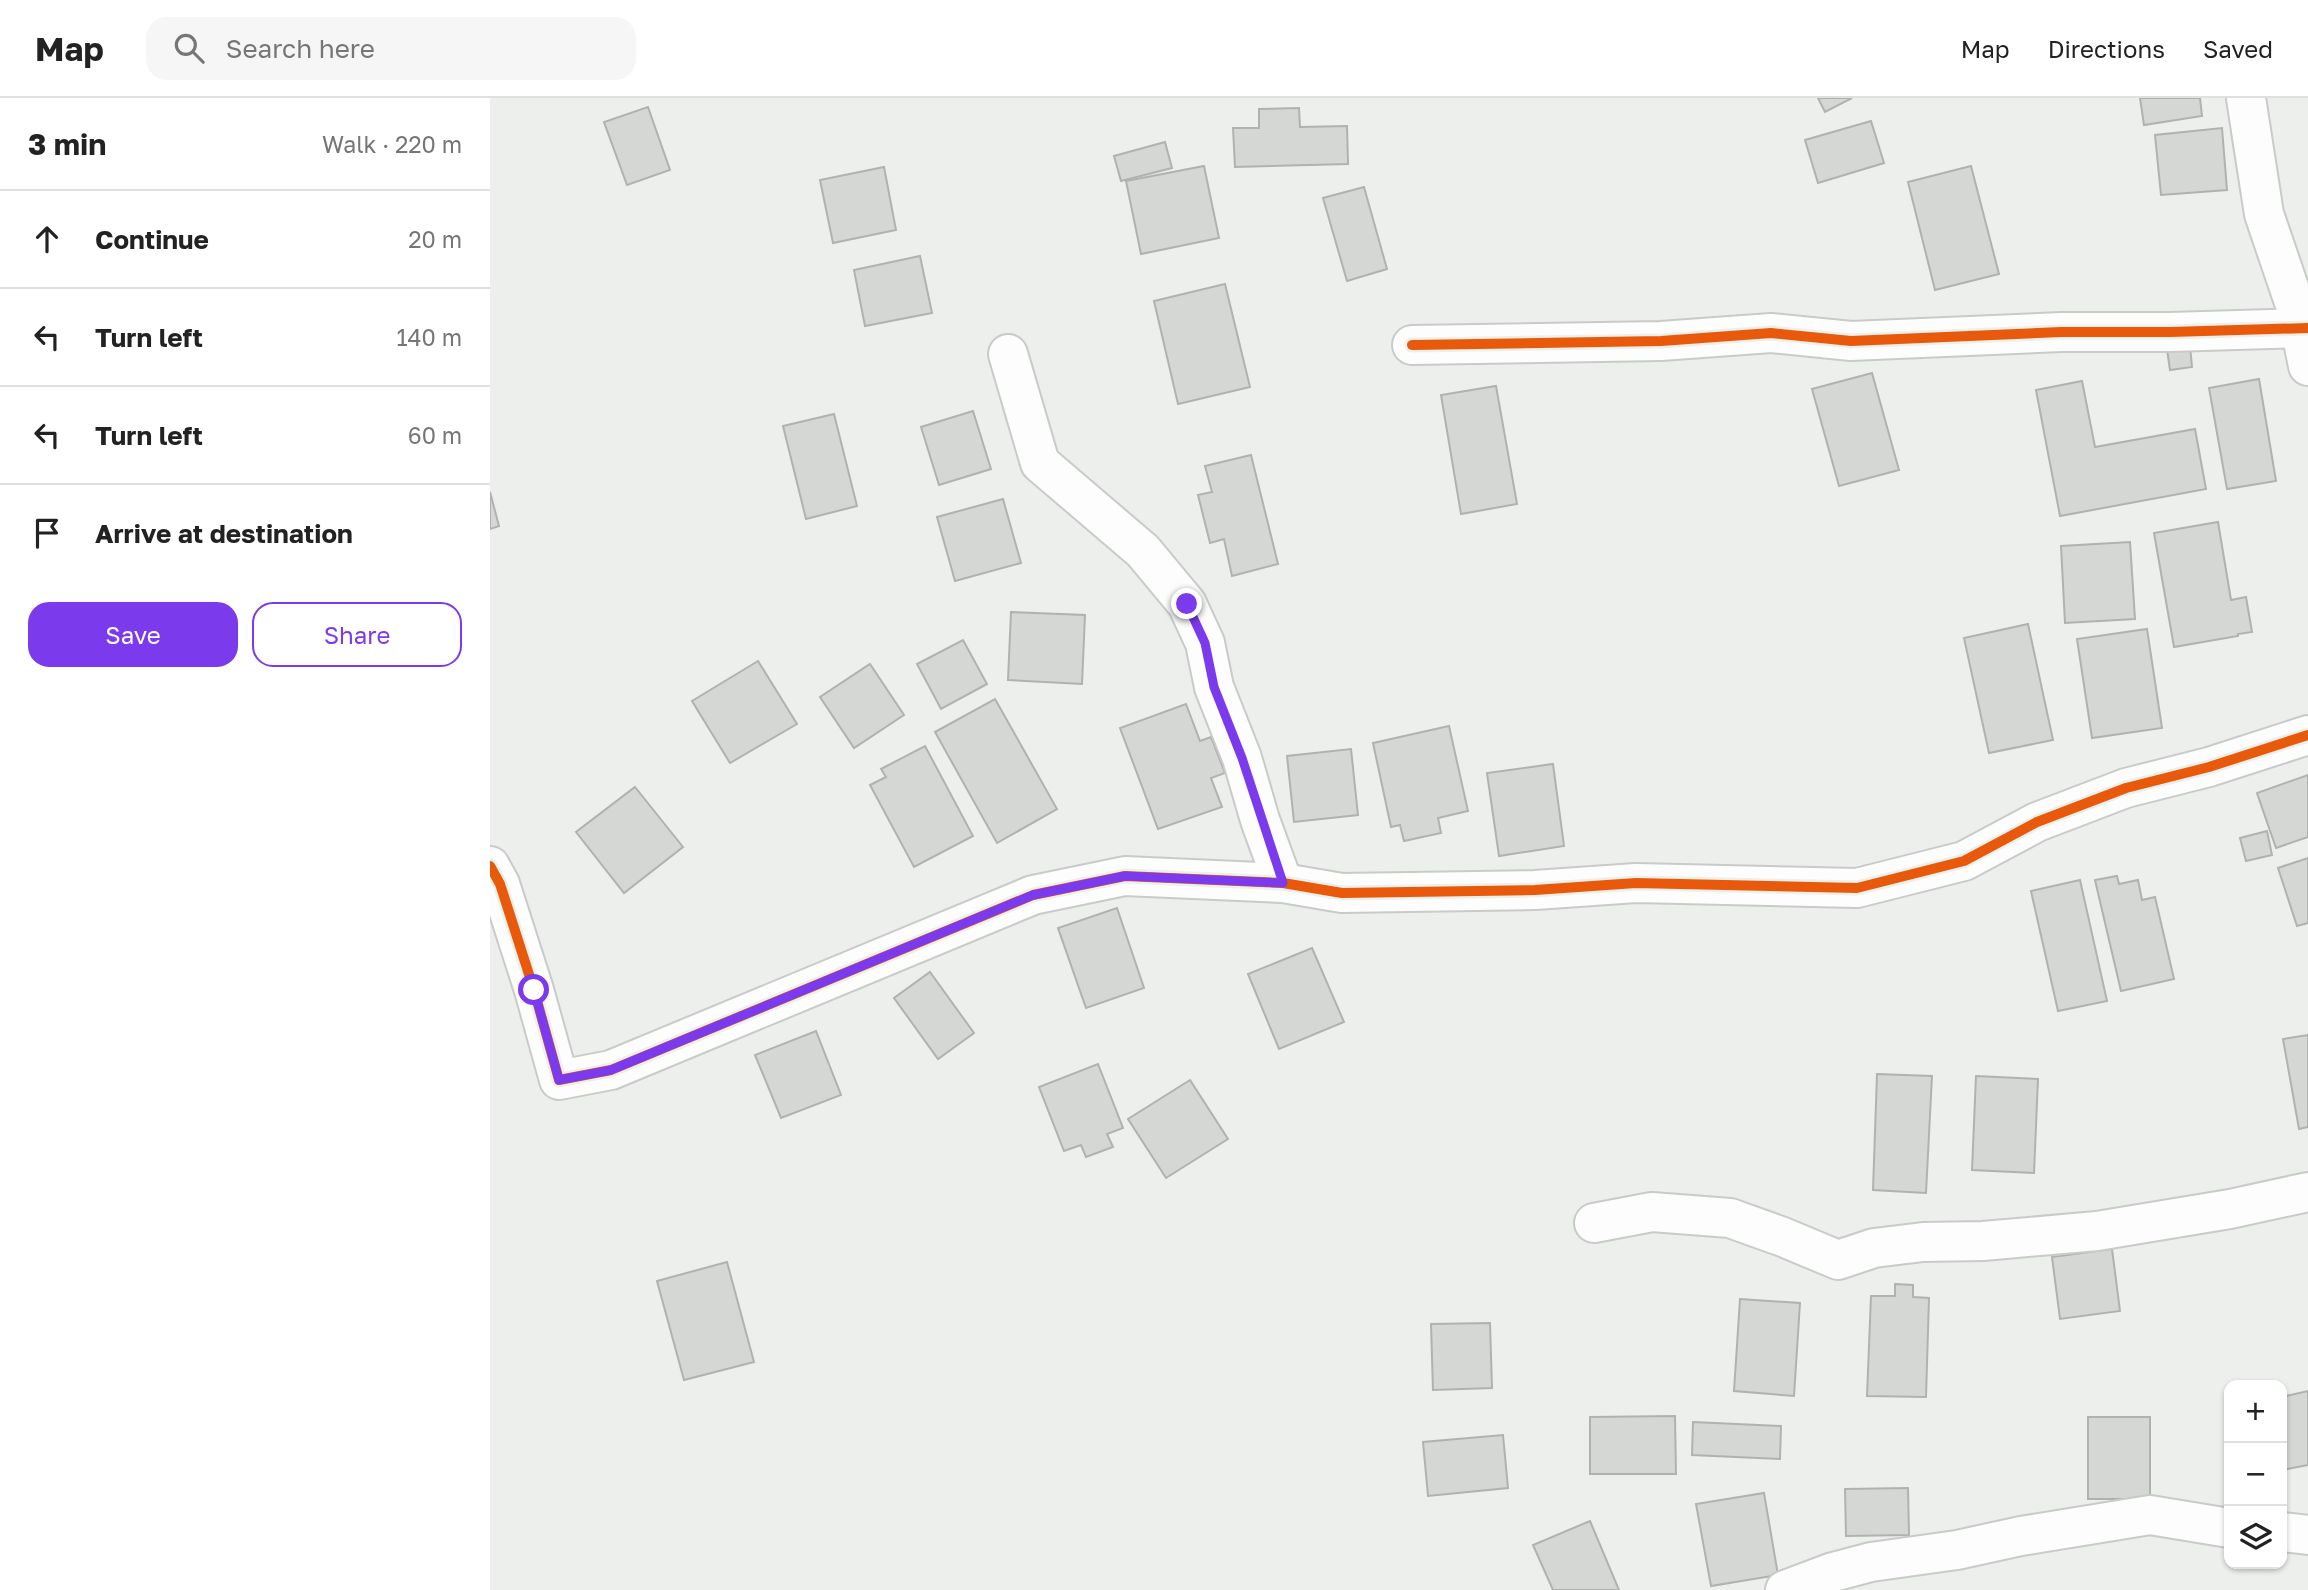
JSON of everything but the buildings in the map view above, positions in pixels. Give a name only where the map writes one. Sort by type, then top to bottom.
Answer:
[{"type":"street","points":[[2246,98],[2264,214],[2304,328],[2308,366]]},
{"type":"street","points":[[1412,345],[1661,341],[1771,333],[1851,341],[2060,332],[2304,328]]},
{"type":"street","points":[[1008,354],[1040,463],[1143,551],[1187,604],[1205,643],[1214,687],[1242,758],[1283,883]]},
{"type":"street","points":[[490,866],[500,884],[559,1080],[611,1070],[1033,895],[1125,876],[1283,883],[1342,893],[1535,890],[1636,883],[1857,888],[1964,861],[2037,822],[2126,788],[2209,767],[2308,734]]},
{"type":"street","points":[[1594,1223],[1652,1212],[1730,1218],[1838,1260],[1874,1248],[1923,1242],[1983,1241],[2097,1231],[2230,1209],[2308,1192]]},
{"type":"street","points":[[1785,1590],[1833,1572],[1871,1562],[1957,1550],[2021,1536],[2150,1515],[2224,1527]]},
{"type":"street","points":[[2287,1533],[2308,1535]]},
{"type":"cycle path","points":[[1412,345],[1661,341],[1771,333],[1851,341],[2061,332],[2308,328]]},
{"type":"cycle path","points":[[490,866],[500,884],[559,1080],[611,1070],[1033,895],[1125,876],[1283,883],[1342,893],[1535,890],[1636,883],[1857,888],[1964,861],[2037,822],[2126,788],[2209,767],[2308,735]]},
{"type":"route","points":[[534,990],[559,1080],[611,1070],[1033,895],[1125,876],[1283,883],[1260,820],[1242,758],[1214,687],[1205,643],[1187,604]]}]
